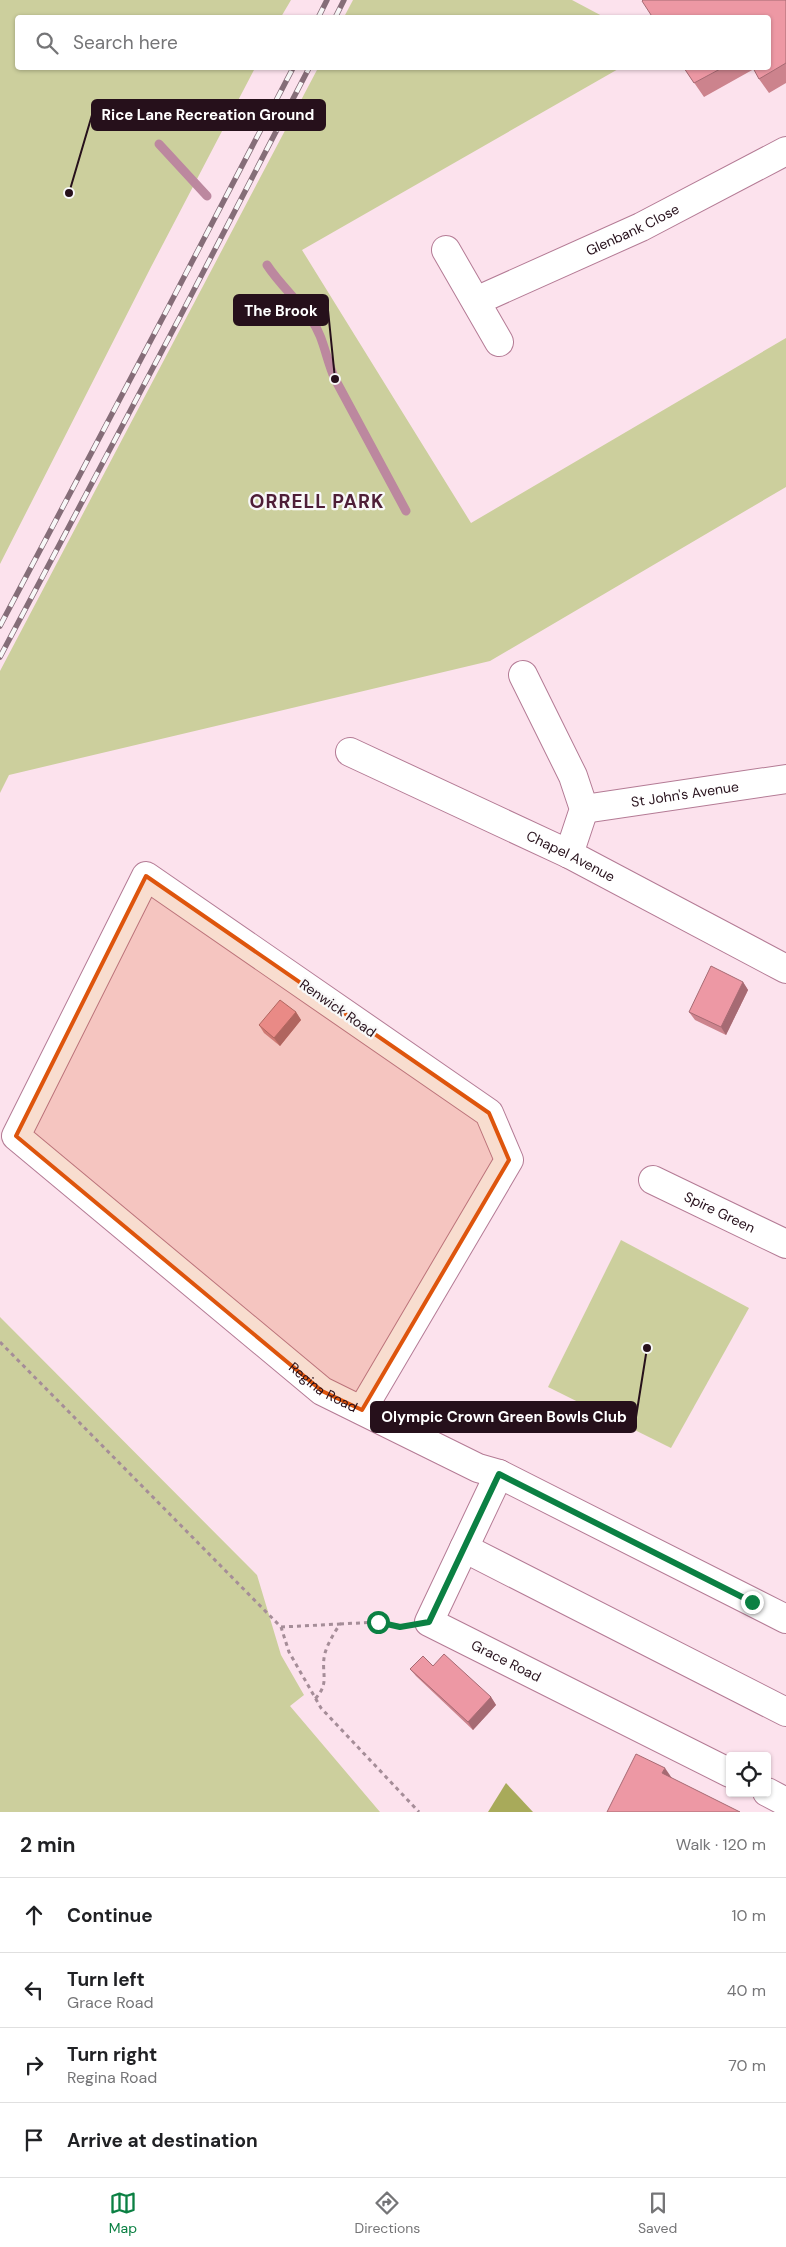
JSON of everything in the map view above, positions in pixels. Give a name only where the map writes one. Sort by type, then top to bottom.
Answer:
[{"type":"street","name":"Glenbank Close","points":[[476,302],[641,227],[786,151]]},
{"type":"street","points":[[446,250],[499,342]]},
{"type":"street","points":[[523,675],[573,776],[584,809],[569,854]]},
{"type":"street","name":"Chapel Avenue","points":[[350,752],[569,854],[786,969]]},
{"type":"street","name":"St John's Avenue","points":[[584,809],[786,779]]},
{"type":"street","name":"Renwick Road","points":[[16,1136],[146,876],[489,1113],[509,1160],[362,1410]]},
{"type":"street","name":"Regina Road","points":[[16,1136],[316,1385],[478,1468],[499,1474],[786,1619]]},
{"type":"street","name":"Spire Green","points":[[653,1180],[786,1244]]},
{"type":"street","points":[[429,1622],[499,1474]]},
{"type":"street","points":[[464,1548],[786,1712]]},
{"type":"street","name":"Grace Road","points":[[429,1622],[726,1771]]},
{"type":"street","points":[[771,1794],[786,1802]]},
{"type":"path","points":[[0,1342],[281,1627],[289,1652],[321,1708],[419,1812]]},
{"type":"path","points":[[281,1627],[378,1622],[400,1627],[429,1622]]},
{"type":"path","points":[[315,1699],[325,1684],[324,1654],[340,1624]]},
{"type":"highlighted area","points":[[146,876],[489,1113],[509,1160],[362,1410],[322,1391],[16,1136]]},
{"type":"green space","points":[[0,0],[291,0],[282,15],[15,15],[15,70],[254,70],[0,564]]},
{"type":"green space","points":[[353,0],[572,0],[600,15],[345,15]]},
{"type":"green space","points":[[317,70],[617,70],[302,250],[471,523],[786,338],[786,487],[490,661],[9,775],[0,793],[0,671]]},
{"type":"green space","points":[[621,1240],[749,1308],[671,1448],[548,1387]]},
{"type":"green space","points":[[0,1317],[257,1575],[281,1655],[304,1695],[290,1706],[380,1812],[0,1812]]},
{"type":"shaded area","points":[[506,1783],[533,1812],[488,1812]]},
{"type":"building","points":[[786,0],[786,63],[759,79],[754,70],[771,70],[771,15],[651,15],[642,1]]},
{"type":"building","points":[[685,70],[718,70],[694,83]]},
{"type":"building","points":[[711,966],[743,982],[721,1027],[689,1012]]},
{"type":"building","points":[[280,1000],[296,1012],[274,1038],[259,1025]]},
{"type":"building","points":[[444,1654],[491,1697],[468,1722],[410,1669],[423,1656],[433,1666]]},
{"type":"building","points":[[636,1754],[665,1768],[662,1773],[740,1812],[607,1812]]},
{"type":"waterway","points":[[159,144],[207,196]]},
{"type":"waterway","points":[[267,265],[306,312],[315,326],[335,379],[406,511]]},
{"type":"railway","points":[[320,15],[327,0]]},
{"type":"railway","points":[[336,15],[344,0]]},
{"type":"railway","points":[[0,626],[292,70]]},
{"type":"railway","points":[[0,657],[308,70]]},
{"type":"place","name":"Rice Lane Recreation Ground","points":[[69,193]]},
{"type":"place","name":"The Brook","points":[[335,379]]},
{"type":"place","name":"Olympic Crown Green Bowls Club","points":[[647,1348]]},
{"type":"district","name":"ORRELL PARK","points":[[317,501]]},
{"type":"route","points":[[378,1622],[400,1627],[429,1622],[499,1474],[752,1602]]}]
